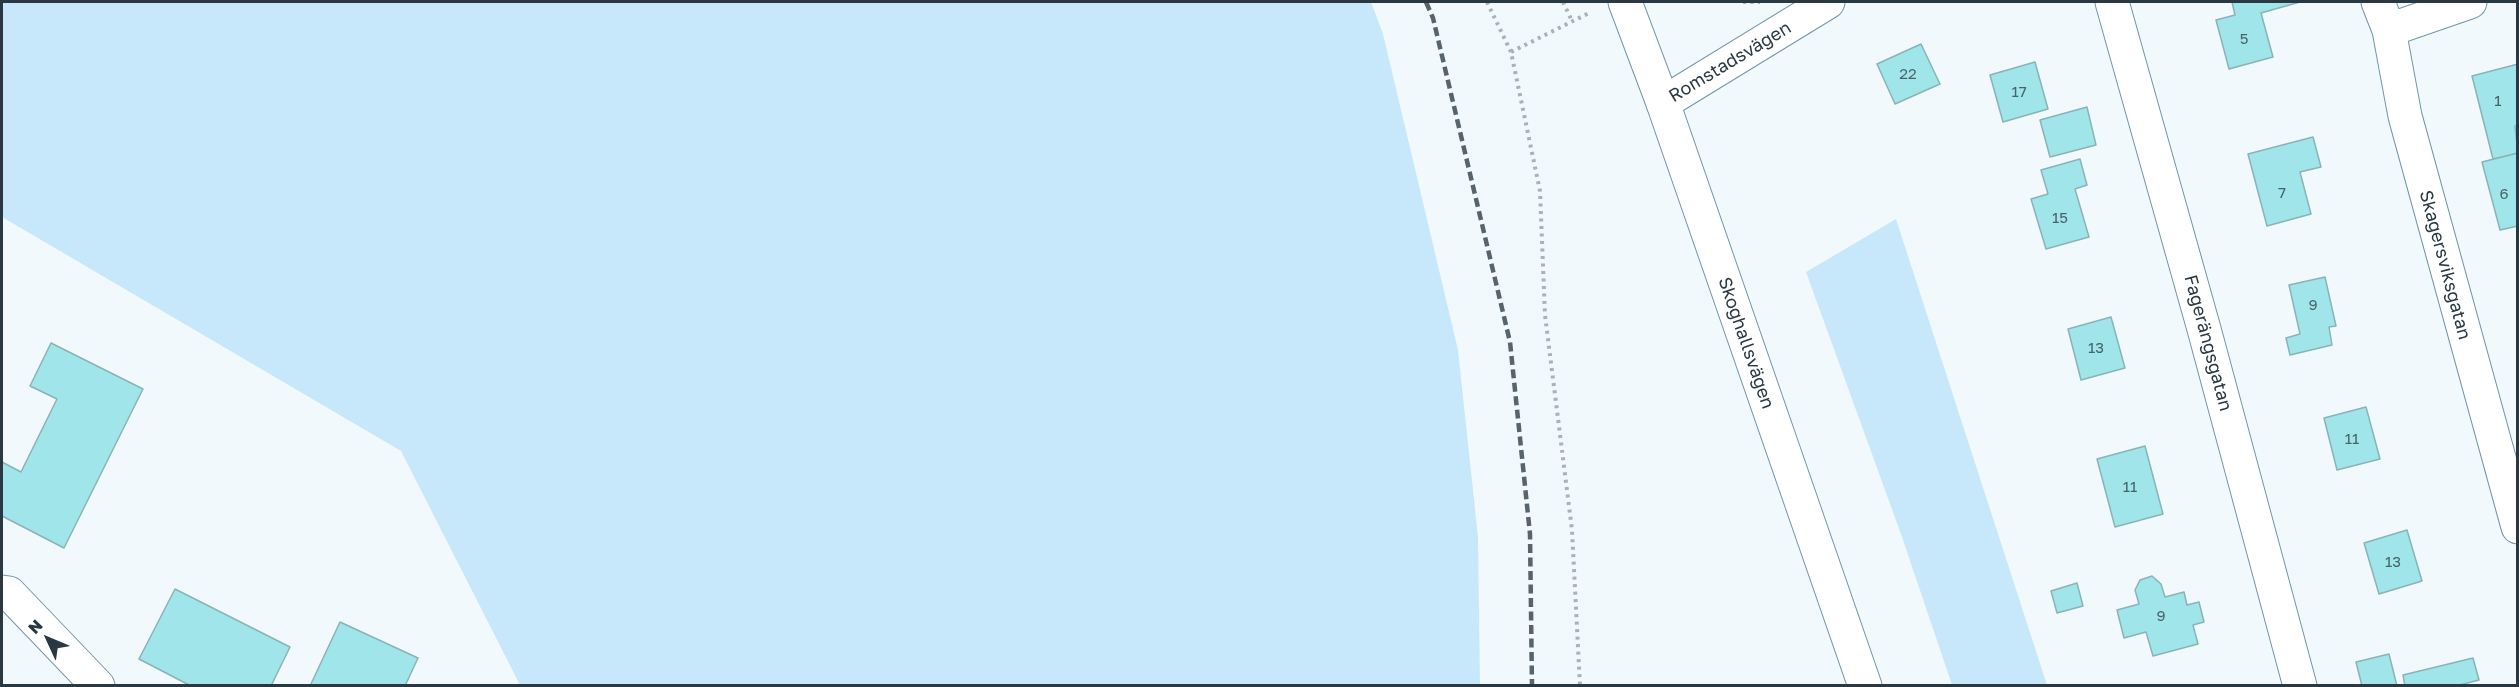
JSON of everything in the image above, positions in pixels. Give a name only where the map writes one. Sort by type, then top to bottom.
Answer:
[{"type":"street","name":"Skoghallsvägen","points":[[1625,2],[1663,103],[1865,686]]},
{"type":"street","name":"Romstadsvägen","points":[[1663,103],[1828,2]]},
{"type":"street","name":"Fagerängsgatan","points":[[2112,2],[2207,340],[2300,686]]},
{"type":"street","points":[[2384,16],[2470,2]]},
{"type":"street","name":"Skagersviksgatan","points":[[2384,16],[2404,116],[2517,527]]},
{"type":"street","points":[[2,592],[9,592],[98,686]]},
{"type":"path","points":[[1487,2],[1511,52],[1540,191],[1545,315],[1572,530],[1580,686]]},
{"type":"path","points":[[1563,2],[1572,21]]},
{"type":"path","points":[[1511,52],[1592,11]]},
{"type":"shaded area","points":[[2,2],[1371,2],[1383,34],[1458,350],[1478,537],[1480,685],[520,685],[401,451],[2,217]]},
{"type":"shaded area","points":[[1896,219],[2047,685],[1952,685],[1902,537],[1806,272]]},
{"type":"building","points":[[2232,2],[2300,2],[2261,13],[2273,57],[2229,69],[2216,20],[2235,15]]},
{"type":"building","points":[[1921,44],[1940,84],[1895,104],[1877,64]]},
{"type":"building","points":[[2035,62],[2048,109],[2003,122],[1990,75]]},
{"type":"building","points":[[2518,64],[2518,125],[2515,126],[2518,153],[2493,159],[2472,76]]},
{"type":"building","points":[[2087,107],[2096,145],[2050,157],[2040,120]]},
{"type":"building","points":[[2313,137],[2321,167],[2300,172],[2311,214],[2267,226],[2248,154]]},
{"type":"building","points":[[2518,153],[2518,226],[2500,230],[2482,162]]},
{"type":"building","points":[[2080,159],[2087,185],[2075,189],[2089,237],[2046,249],[2031,199],[2048,194],[2041,170]]},
{"type":"building","points":[[2325,277],[2336,326],[2329,327],[2332,345],[2290,355],[2286,338],[2300,334],[2289,285]]},
{"type":"building","points":[[2111,317],[2125,368],[2081,380],[2068,329]]},
{"type":"building","points":[[51,343],[143,389],[64,548],[2,516],[2,462],[21,472],[57,399],[30,386]]},
{"type":"building","points":[[2366,407],[2380,459],[2337,470],[2324,418]]},
{"type":"building","points":[[2145,446],[2163,514],[2115,527],[2097,459]]},
{"type":"building","points":[[2407,530],[2422,581],[2379,594],[2364,543]]},
{"type":"building","points":[[2152,576],[2161,584],[2165,597],[2184,592],[2187,605],[2199,602],[2204,622],[2193,625],[2198,644],[2153,656],[2146,632],[2124,638],[2117,610],[2139,604],[2135,590],[2140,580]]},
{"type":"building","points":[[2077,583],[2083,606],[2057,613],[2051,591]]},
{"type":"building","points":[[175,589],[290,647],[271,686],[191,686],[139,659]]},
{"type":"building","points":[[340,622],[418,658],[405,686],[310,686]]},
{"type":"building","points":[[2389,654],[2397,686],[2362,686],[2356,662]]},
{"type":"building","points":[[2473,658],[2479,680],[2456,686],[2405,686],[2403,675]]},
{"type":"railway","points":[[1426,2],[1433,18],[1510,342],[1530,534],[1532,686]]}]
